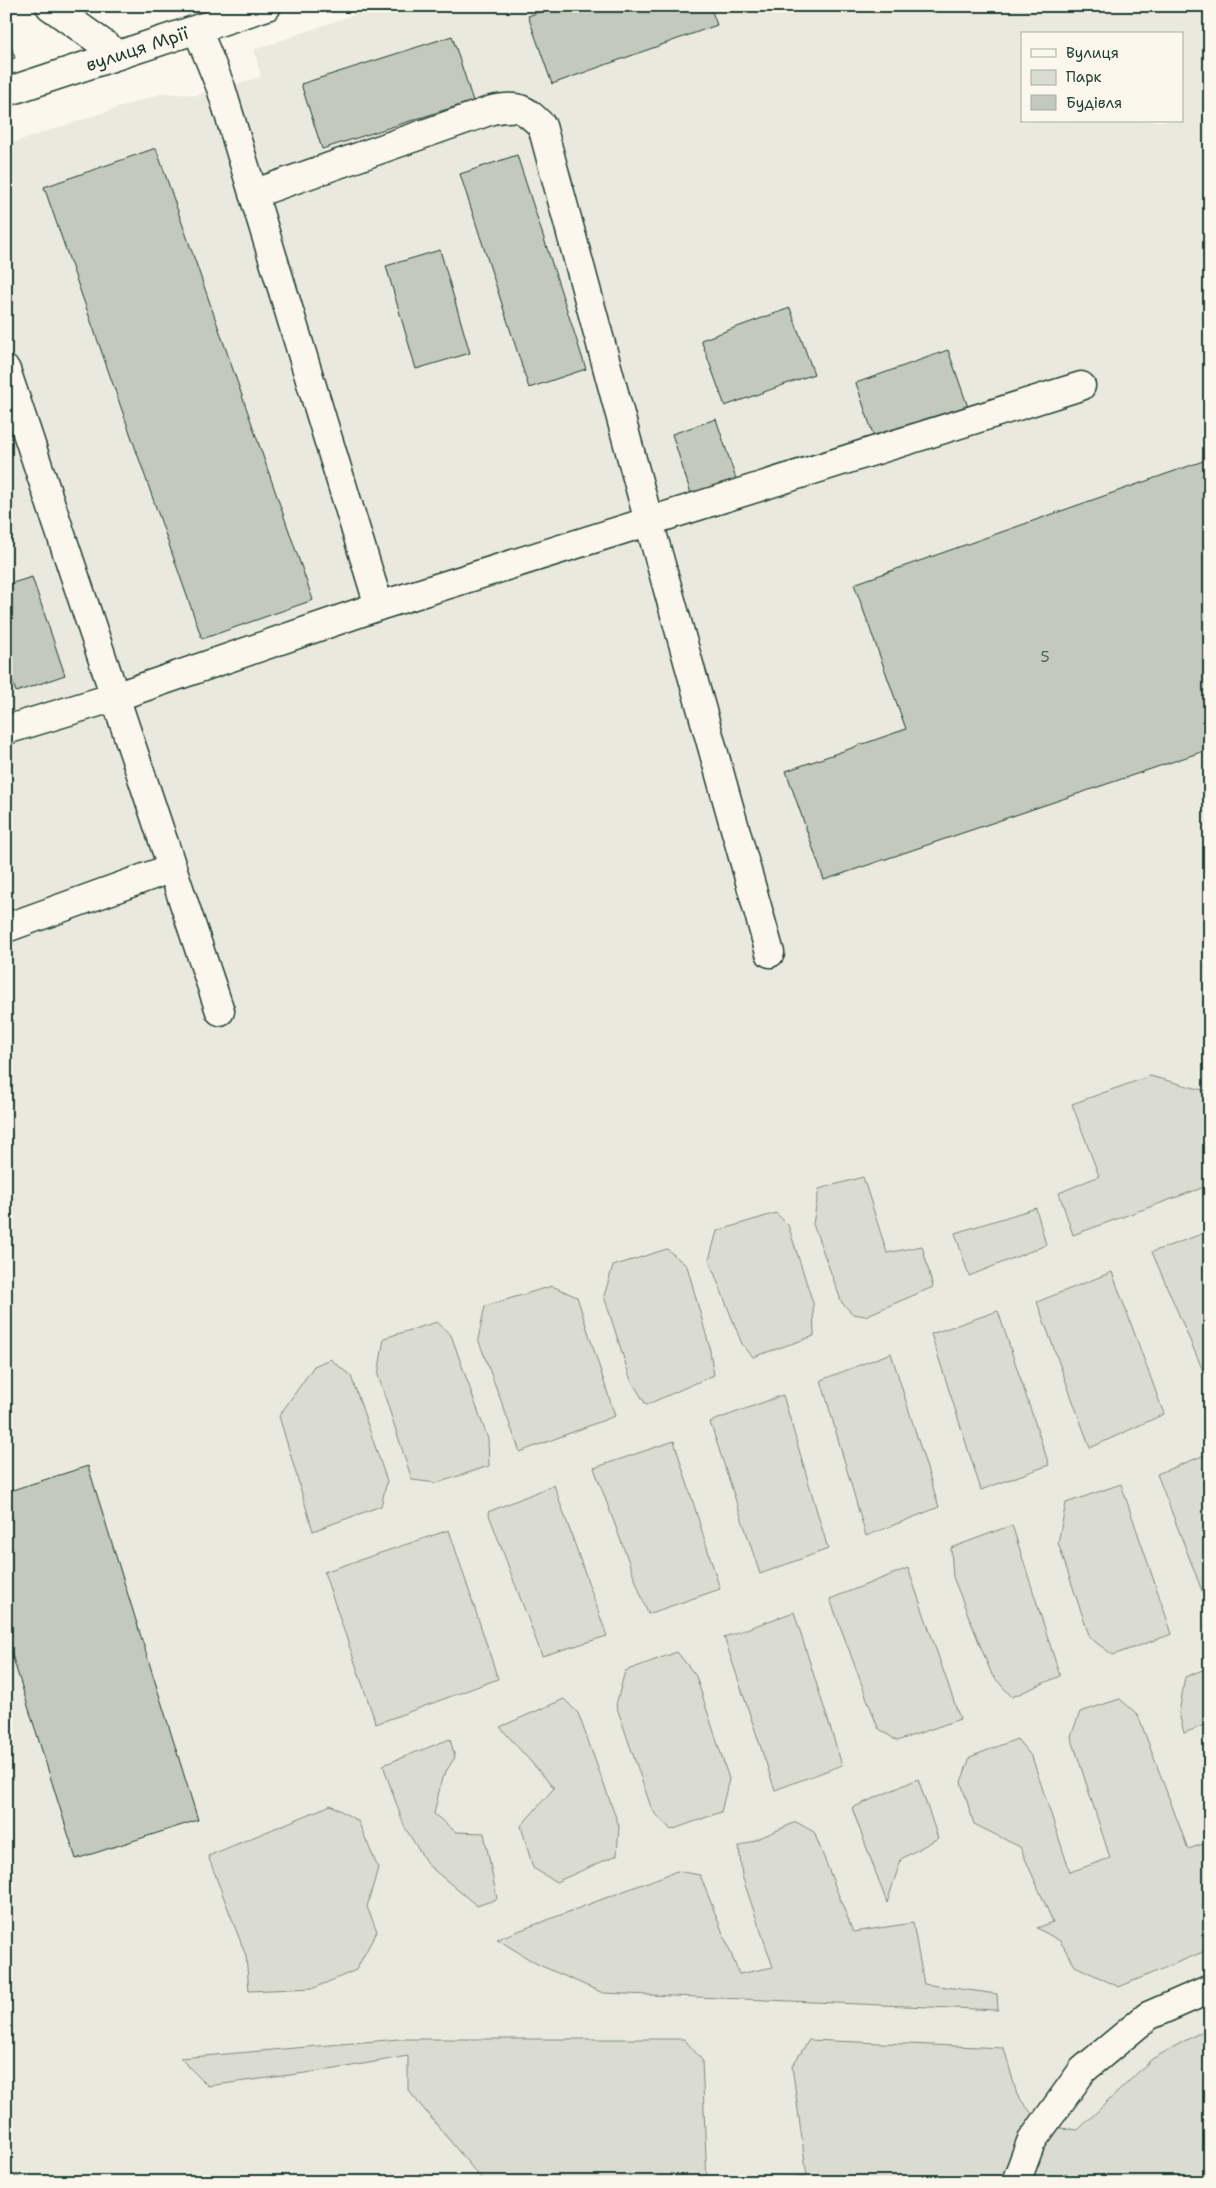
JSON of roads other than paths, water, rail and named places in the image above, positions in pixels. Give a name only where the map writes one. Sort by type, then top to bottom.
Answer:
[{"type":"street","points":[[50,6],[119,55]]},
{"type":"street","name":"вулиця Мрії","points":[[6,92],[267,6]]},
{"type":"street","points":[[197,30],[221,88],[379,606]]},
{"type":"street","points":[[253,194],[492,110],[509,107],[527,111],[542,126],[649,522],[770,953]]},
{"type":"street","points":[[6,370],[14,419],[115,697],[220,1011]]},
{"type":"street","points":[[6,730],[115,697],[379,606],[1081,386]]},
{"type":"street","points":[[6,928],[172,868]]},
{"type":"street","points":[[1016,2182],[1031,2142],[1084,2070],[1148,2016],[1210,1989]]}]
